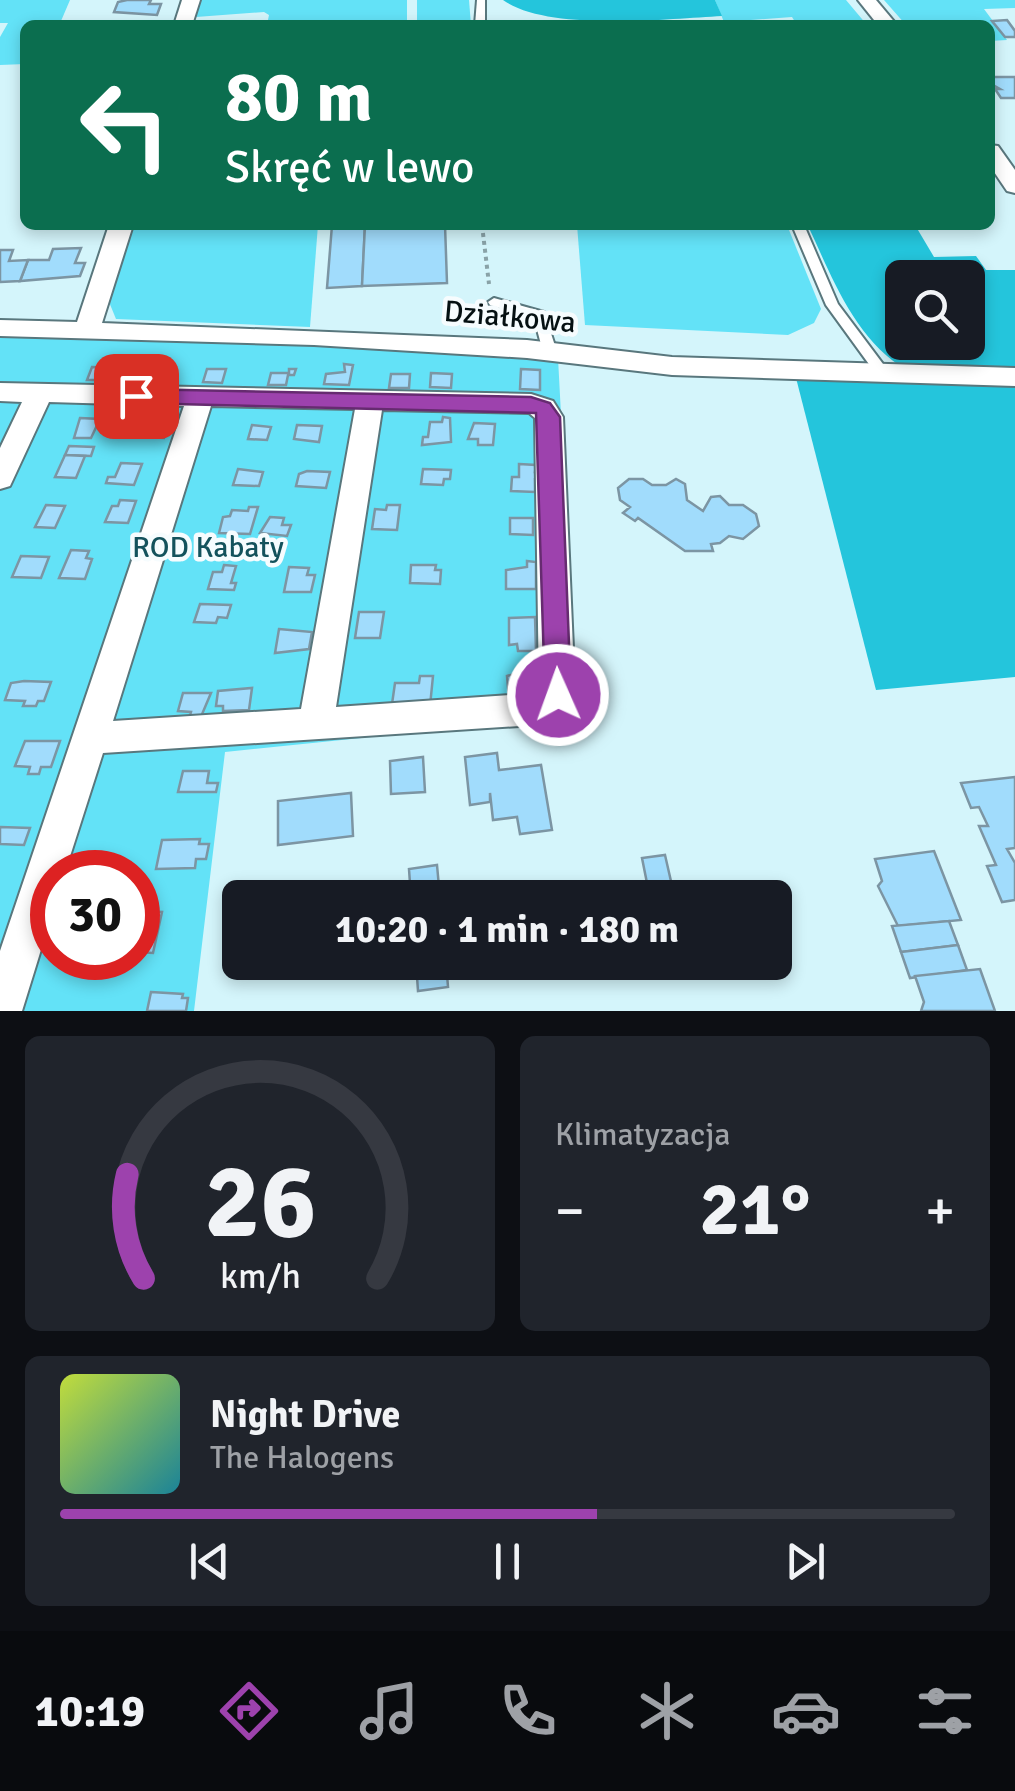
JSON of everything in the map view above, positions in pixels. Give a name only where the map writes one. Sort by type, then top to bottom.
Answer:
[{"type":"street","points":[[867,0],[884,20]]},
{"type":"street","points":[[995,157],[1015,186]]},
{"type":"street","points":[[86,330],[119,230]]},
{"type":"street","name":"Działkowa","points":[[0,328],[314,336],[550,352],[672,366],[1015,377]]},
{"type":"street","points":[[0,392],[531,404],[543,408],[549,417],[558,695],[551,704],[534,710],[90,738]]},
{"type":"street","points":[[0,478],[40,393]]},
{"type":"street","points":[[1,1011],[200,398]]},
{"type":"street","points":[[316,725],[370,401]]},
{"type":"lane","points":[[800,230],[832,305],[884,375]]},
{"type":"lane","points":[[494,302],[540,315],[550,352]]},
{"type":"path","points":[[483,230],[489,284]]},
{"type":"green space","points":[[0,0],[70,0],[61,20],[20,20],[20,64],[0,65],[0,37],[8,23],[0,23]]},
{"type":"green space","points":[[201,0],[407,0],[407,20],[268,20],[269,15],[264,12],[196,17]]},
{"type":"green space","points":[[417,0],[469,0],[471,20],[417,20]]},
{"type":"green space","points":[[715,0],[846,0],[863,20],[792,17],[723,20]]},
{"type":"green space","points":[[884,0],[1015,0],[1015,8],[984,9],[992,20],[902,20]]},
{"type":"green space","points":[[995,24],[1007,40],[995,41]]},
{"type":"green space","points":[[129,230],[318,230],[310,327],[116,319],[107,297]]},
{"type":"green space","points":[[577,230],[789,230],[821,309],[814,323],[788,335],[585,325]]},
{"type":"green space","name":"ROD Kabaty","points":[[0,334],[558,358],[577,716],[225,752],[194,1011],[0,1011]]},
{"type":"shaded area","points":[[503,0],[715,0],[722,16],[577,20],[523,10]]},
{"type":"shaded area","points":[[810,230],[918,230],[934,257],[976,256],[979,260],[885,260],[885,354],[857,321]]},
{"type":"shaded area","points":[[985,269],[1015,270],[1015,367],[900,366],[893,360],[985,360]]},
{"type":"shaded area","points":[[796,378],[1015,383],[1015,677],[876,690]]},
{"type":"building","points":[[118,2],[161,4],[157,15],[114,12]]},
{"type":"building","points":[[1007,20],[1015,37],[1005,37],[995,21]]},
{"type":"building","points":[[995,77],[1015,77],[1015,98],[1001,98],[995,89],[1000,89],[995,86]]},
{"type":"building","points":[[332,230],[365,230],[362,286],[327,288]]},
{"type":"building","points":[[365,230],[445,230],[447,283],[362,286]]},
{"type":"building","points":[[81,248],[75,263],[85,263],[80,276],[20,281],[28,260],[49,260],[53,249]]},
{"type":"building","points":[[0,250],[13,250],[9,261],[28,260],[20,281],[0,282]]},
{"type":"building","points":[[152,364],[173,368],[169,380],[146,379]]},
{"type":"building","points":[[344,364],[353,365],[349,385],[324,384],[326,374],[345,372]]},
{"type":"building","points":[[92,367],[117,368],[112,380],[87,380]]},
{"type":"building","points":[[207,369],[226,369],[222,383],[203,382]]},
{"type":"building","points":[[289,369],[296,369],[294,375],[288,375],[286,385],[268,385],[271,373],[289,373]]},
{"type":"building","points":[[521,369],[540,370],[540,390],[520,389]]},
{"type":"building","points":[[431,373],[452,374],[451,388],[430,387]]},
{"type":"building","points":[[391,374],[410,374],[409,388],[389,388]]},
{"type":"building","points":[[443,417],[450,418],[451,442],[422,445],[423,437],[428,437],[430,422],[442,422]]},
{"type":"building","points":[[80,418],[100,419],[91,438],[74,438]]},
{"type":"building","points":[[152,421],[170,423],[164,438],[145,437]]},
{"type":"building","points":[[474,423],[495,424],[493,445],[478,445],[478,439],[468,439]]},
{"type":"building","points":[[252,425],[271,427],[267,440],[248,439]]},
{"type":"building","points":[[297,425],[322,426],[319,442],[294,439]]},
{"type":"building","points":[[69,446],[94,447],[91,456],[65,455]]},
{"type":"building","points":[[65,455],[85,456],[76,478],[55,477]]},
{"type":"building","points":[[121,463],[142,464],[134,485],[106,483],[108,477],[115,477]]},
{"type":"building","points":[[519,464],[536,465],[535,472],[541,472],[540,478],[535,479],[535,492],[511,491],[512,477],[519,477]]},
{"type":"building","points":[[238,469],[263,472],[259,486],[233,485]]},
{"type":"building","points":[[423,469],[451,470],[450,479],[444,479],[443,485],[421,484]]},
{"type":"building","points":[[330,472],[326,488],[296,486],[299,474]]},
{"type":"building","points":[[629,479],[666,485],[676,479],[685,484],[687,500],[703,511],[711,497],[720,496],[729,505],[743,505],[756,514],[759,526],[743,539],[729,536],[711,544],[713,551],[685,551],[638,518],[635,521],[623,513],[630,507],[620,500],[618,488]]},
{"type":"building","points":[[120,500],[136,501],[128,523],[105,522],[112,506],[118,506]]},
{"type":"building","points":[[46,505],[65,506],[55,528],[35,527]]},
{"type":"building","points":[[387,505],[400,505],[397,530],[372,529],[375,509],[386,510]]},
{"type":"building","points":[[249,507],[258,507],[250,534],[219,533],[223,517],[230,516],[232,510],[248,511]]},
{"type":"building","points":[[270,517],[284,518],[282,525],[291,525],[287,536],[260,533]]},
{"type":"building","points":[[510,518],[533,518],[533,535],[510,534]]},
{"type":"building","points":[[71,550],[89,551],[86,558],[92,559],[85,579],[59,578]]},
{"type":"building","points":[[21,556],[49,557],[41,578],[12,577]]},
{"type":"building","points":[[527,561],[536,562],[536,589],[506,589],[506,570],[527,567]]},
{"type":"building","points":[[224,565],[236,566],[231,583],[236,583],[234,590],[208,589],[213,572],[222,572]]},
{"type":"building","points":[[411,565],[436,565],[435,570],[441,570],[440,584],[410,583]]},
{"type":"building","points":[[289,567],[309,568],[307,575],[315,575],[311,592],[284,592]]},
{"type":"building","points":[[200,604],[231,605],[227,618],[218,617],[216,623],[194,622]]},
{"type":"building","points":[[359,612],[384,612],[380,638],[355,638]]},
{"type":"building","points":[[535,617],[536,651],[518,651],[517,644],[509,645],[509,618]]},
{"type":"building","points":[[279,629],[312,632],[309,649],[275,653]]},
{"type":"building","points":[[532,669],[534,697],[509,699],[507,676]]},
{"type":"building","points":[[420,676],[433,676],[430,706],[392,704],[395,683],[419,683]]},
{"type":"building","points":[[51,682],[44,701],[38,701],[36,706],[23,706],[25,701],[5,700],[11,683]]},
{"type":"building","points":[[252,688],[249,710],[223,711],[223,706],[216,706],[218,691]]},
{"type":"building","points":[[183,693],[211,693],[200,719],[189,719],[191,712],[178,711]]},
{"type":"building","points":[[25,741],[60,741],[51,767],[41,767],[39,774],[28,774],[30,767],[15,766]]},
{"type":"building","points":[[497,753],[499,770],[541,765],[552,830],[520,834],[517,817],[493,820],[490,793],[490,802],[470,805],[465,757]]},
{"type":"building","points":[[423,757],[425,792],[391,794],[390,761]]},
{"type":"building","points":[[183,771],[209,771],[207,783],[218,783],[216,792],[178,792]]},
{"type":"building","points":[[1015,777],[1015,848],[1007,849],[1015,863],[1015,900],[1002,902],[987,866],[996,865],[979,826],[988,826],[979,807],[971,808],[961,783]]},
{"type":"building","points":[[351,793],[353,836],[278,845],[278,801]]},
{"type":"building","points":[[0,827],[30,828],[24,845],[0,844]]},
{"type":"building","points":[[200,839],[199,844],[209,844],[206,859],[196,859],[195,868],[160,869],[162,840]]},
{"type":"building","points":[[934,851],[961,920],[898,926],[878,886],[882,881],[875,859]]},
{"type":"building","points":[[665,855],[671,880],[646,880],[642,858]]},
{"type":"building","points":[[437,865],[438,880],[410,880],[409,869]]},
{"type":"building","points":[[949,921],[958,945],[901,952],[892,926]]},
{"type":"building","points":[[958,945],[967,970],[910,978],[901,952]]},
{"type":"building","points":[[980,969],[995,1011],[921,1011],[924,1002],[915,976]]},
{"type":"building","points":[[417,980],[447,980],[448,987],[418,991]]},
{"type":"building","points":[[151,992],[183,994],[182,998],[188,998],[186,1011],[147,1011]]},
{"type":"route","points":[[136,396],[531,404],[543,408],[549,417],[558,695]]}]
